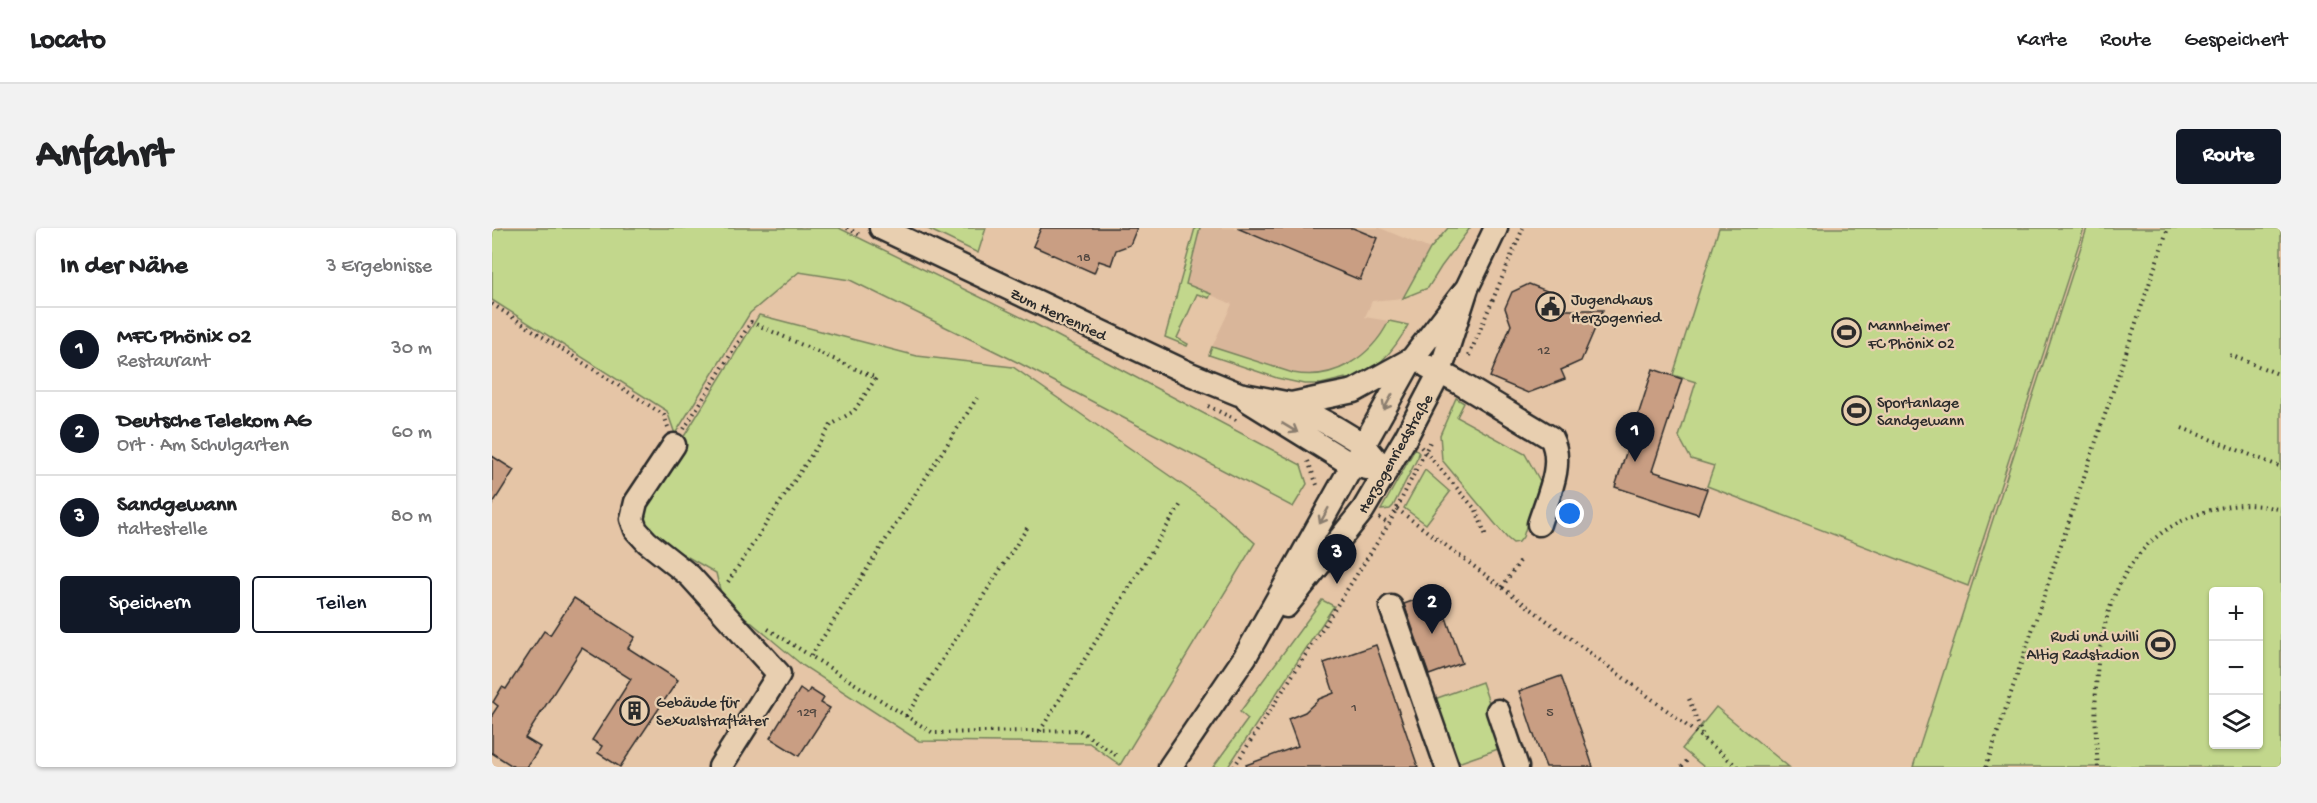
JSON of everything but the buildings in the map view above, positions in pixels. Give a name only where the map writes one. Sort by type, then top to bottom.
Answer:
[{"type":"street","name":"Zum Herrenried","points":[[880,228],[1146,354],[1239,394],[1291,404],[1364,445],[1386,471]]},
{"type":"street","name":"Herzogenriedstraße","points":[[1170,767],[1245,657],[1363,510],[1440,372],[1467,288],[1496,228]]},
{"type":"street","name":"Herzogenriedstraße","points":[[1245,657],[1412,359],[1467,288]]},
{"type":"street","points":[[1291,404],[1354,391],[1412,359],[1440,372],[1551,438],[1557,462],[1539,524]]},
{"type":"street","name":"Zum Herrenried","points":[[1239,394],[1256,407],[1353,465],[1386,471]]},
{"type":"street","points":[[674,445],[636,502],[632,519],[636,530],[647,542],[690,576],[717,591],[779,674],[720,767]]},
{"type":"street","points":[[1391,607],[1447,767]]},
{"type":"street","points":[[1498,711],[1517,767]]},
{"type":"path","points":[[1466,365],[1523,228]]},
{"type":"path","points":[[1986,767],[2168,228]]},
{"type":"path","points":[[492,304],[664,415],[674,445]]},
{"type":"path","points":[[674,445],[751,322],[876,378],[854,411],[831,425],[717,591]]},
{"type":"path","points":[[2230,355],[2281,375]]},
{"type":"path","points":[[811,656],[977,398]]},
{"type":"path","points":[[2182,428],[2281,466]]},
{"type":"path","points":[[1234,767],[1397,509],[1430,441]]},
{"type":"path","points":[[1425,450],[1476,510],[1486,536]]},
{"type":"path","points":[[1312,472],[1317,485]]},
{"type":"path","points":[[1039,732],[1181,504]]},
{"type":"path","points":[[2098,767],[2097,663],[2104,623],[2115,592],[2129,567],[2164,531],[2184,519],[2215,508],[2234,505],[2269,506],[2281,510]]},
{"type":"path","points":[[1397,509],[1738,767]]},
{"type":"path","points":[[906,716],[1029,525]]},
{"type":"path","points":[[1502,587],[1520,561]]},
{"type":"path","points":[[717,591],[733,592]]},
{"type":"path","points":[[761,622],[768,629],[933,733],[1079,730],[1117,756]]},
{"type":"path","points":[[1689,699],[1704,740]]},
{"type":"path","points":[[1682,767],[1689,758]]},
{"type":"shaded area","points":[[1200,228],[1380,228],[1430,249],[1403,298],[1372,301],[1365,317],[1389,321],[1376,342],[1355,360],[1340,369],[1305,375],[1262,364],[1212,347],[1232,304],[1186,284]]},
{"type":"green space","points":[[504,228],[839,228],[1035,324],[1301,465],[1307,484],[1293,507],[1019,363],[850,280],[799,272],[750,313],[675,434],[667,411],[492,300],[492,230]]},
{"type":"green space","points":[[926,228],[986,228],[978,253]]},
{"type":"green space","points":[[1195,228],[1200,228],[1186,284],[1211,294],[1209,298],[1197,294],[1177,338],[1188,344],[1187,346],[1165,337]]},
{"type":"green space","points":[[1448,228],[1470,228],[1428,288],[1403,298],[1430,249]]},
{"type":"green space","name":"Sportanlage Sandgewann","points":[[1719,228],[2084,228],[1968,586],[1707,486],[1714,466],[1691,459],[1679,437],[1696,382],[1673,375]]},
{"type":"green space","points":[[2087,228],[2281,228],[2281,767],[1913,767]]},
{"type":"green space","points":[[759,315],[917,356],[1013,367],[1213,506],[1255,543],[1120,765],[1089,743],[919,741],[802,665],[722,598],[716,573],[644,532],[641,506]]},
{"type":"green space","points":[[1389,321],[1408,325],[1383,360],[1349,385],[1345,378],[1321,384],[1304,384],[1277,378],[1209,355],[1212,347],[1293,373],[1308,375],[1323,373],[1350,364],[1362,355],[1381,334]]},
{"type":"green space","points":[[1456,398],[1464,403],[1457,417],[1525,454],[1540,481],[1523,537],[1519,542],[1513,543],[1507,538],[1442,460],[1440,435]]},
{"type":"green space","points":[[1415,449],[1419,453],[1418,457],[1393,506],[1390,509],[1381,510]]},
{"type":"green space","points":[[1425,470],[1450,492],[1426,524],[1404,508]]},
{"type":"green space","points":[[1322,600],[1334,606],[1228,767],[1213,767],[1248,719],[1240,712]]},
{"type":"green space","points":[[1482,682],[1504,747],[1452,765],[1429,701]]},
{"type":"green space","points":[[1716,707],[1789,767],[1704,767],[1682,749]]},
{"type":"place","name":"Jugendhaus Herzogenried","points":[[1550,307]]},
{"type":"place","name":"Mannheimer FC Phönix 02","points":[[1847,333]]},
{"type":"place","name":"Sportanlage Sandgewann","points":[[1856,410]]},
{"type":"place","name":"MFC Phönix 02","points":[[1635,462]]},
{"type":"place","name":"Sandgewann","points":[[1337,584]]},
{"type":"place","name":"Deutsche Telekom AG","points":[[1432,634]]},
{"type":"place","name":"Rudi und Willi Altig Radstadion","points":[[2160,644]]},
{"type":"place","name":"Gebäude für Sexualstraftäter","points":[[635,710]]}]
